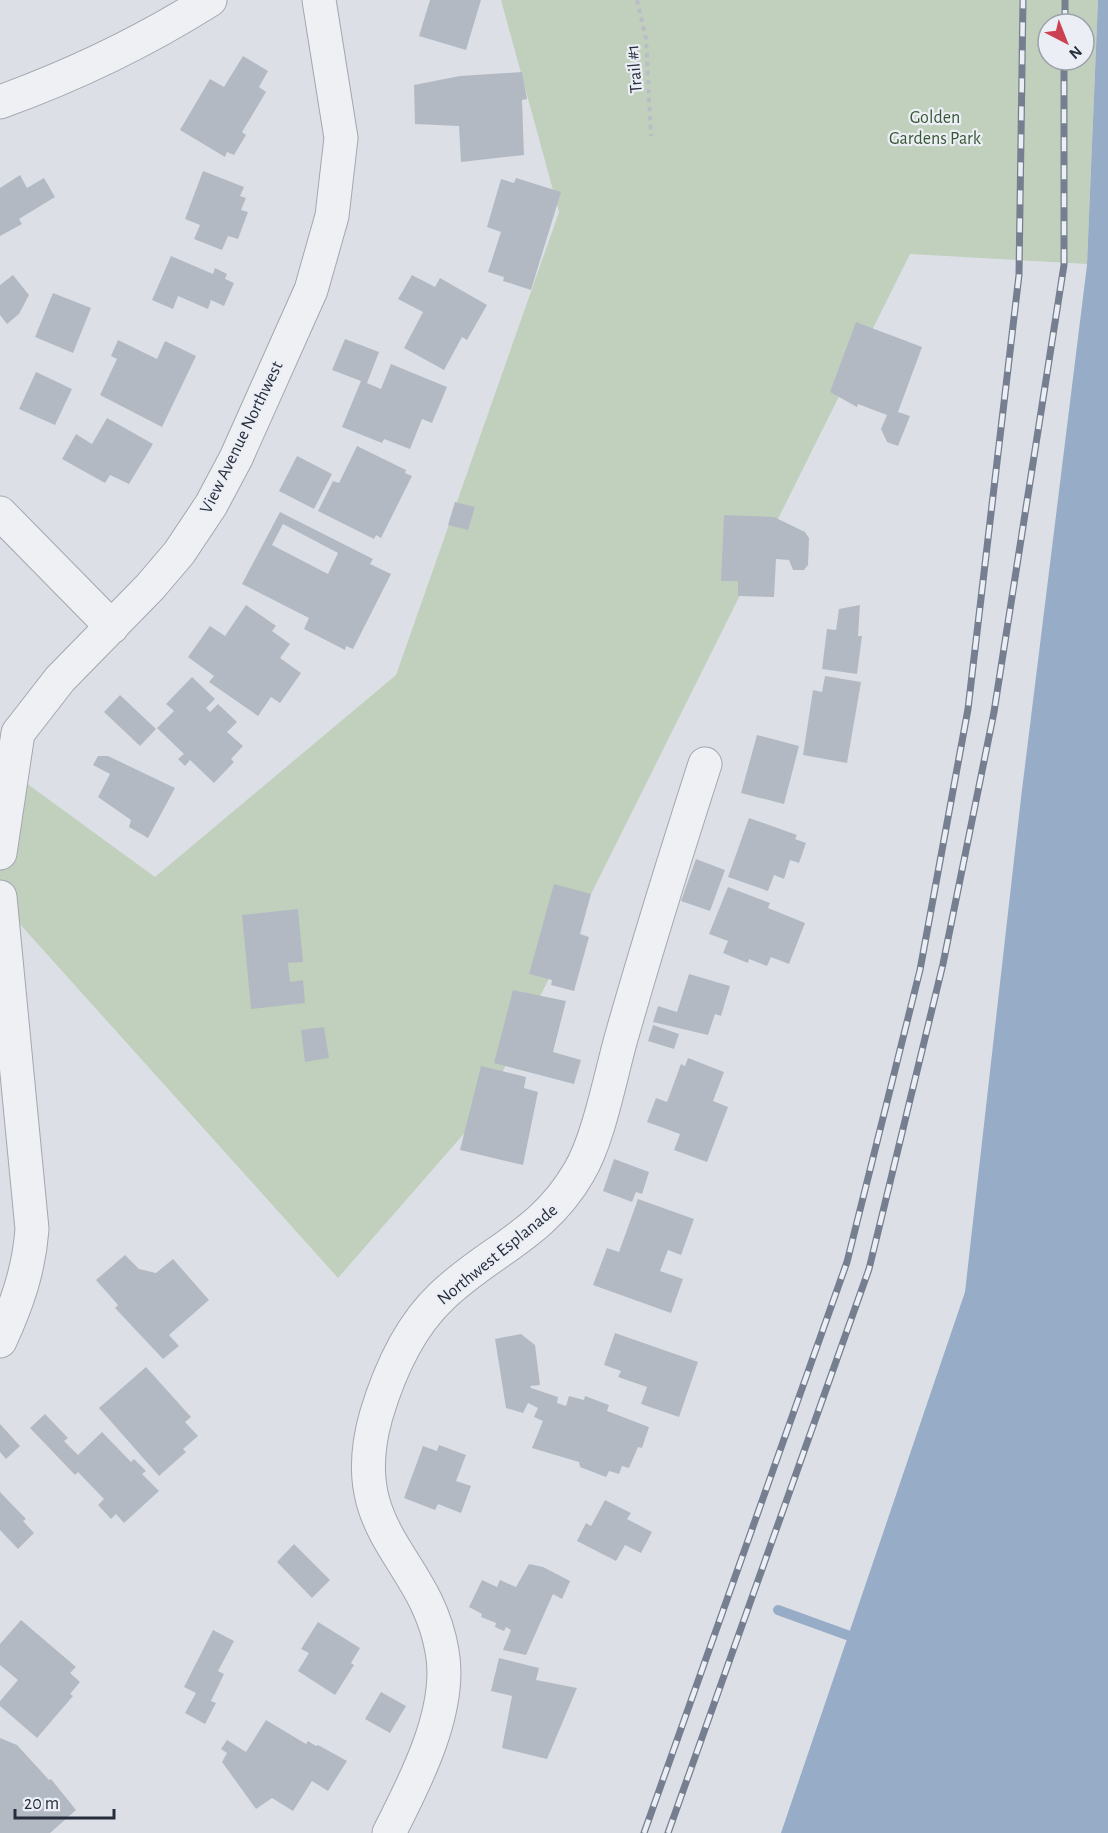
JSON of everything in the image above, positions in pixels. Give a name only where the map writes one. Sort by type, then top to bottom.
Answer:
[{"type":"street","points":[[0,102],[58,79],[146,36],[210,0]]},
{"type":"street","name":"View Avenue Northwest","points":[[0,853],[18,734],[60,679],[112,627],[179,553],[211,505],[236,458],[311,290],[324,252],[337,189],[341,138],[319,0]]},
{"type":"street","points":[[0,513],[112,627]]},
{"type":"street","name":"Northwest Esplanade","points":[[389,1833],[415,1782],[431,1736],[441,1701],[443,1653],[437,1629],[419,1591],[384,1531],[373,1504],[368,1484],[368,1461],[376,1417],[388,1379],[404,1346],[427,1312],[443,1294],[552,1212],[582,1168],[664,891],[705,764]]},
{"type":"street","points":[[0,897],[32,1229],[30,1257],[16,1308],[0,1341]]},
{"type":"path","name":"Trail #1","points":[[637,0],[646,39],[651,136]]},
{"type":"green space","name":"Golden Gardens Park","points":[[501,0],[1098,0],[1096,48],[1096,12],[1036,12],[1036,72],[1095,72],[1087,264],[910,254],[482,1113],[338,1278],[0,902],[0,764],[155,877],[396,675],[559,212]]},
{"type":"water","points":[[1098,0],[1108,0],[1108,1833],[781,1833],[965,1292],[1021,798],[1087,265]]},
{"type":"building","points":[[430,0],[481,0],[466,50],[419,36]]},
{"type":"building","points":[[243,56],[268,71],[259,87],[266,92],[242,132],[246,135],[234,155],[227,152],[225,157],[180,130],[210,79],[224,87]]},
{"type":"building","points":[[522,72],[527,99],[522,100],[524,155],[461,162],[459,126],[415,124],[414,85],[460,76]]},
{"type":"building","points":[[203,171],[244,187],[240,196],[246,198],[241,210],[248,212],[238,239],[228,236],[222,250],[194,239],[200,225],[185,219]]},
{"type":"building","points":[[20,175],[27,188],[44,178],[55,197],[19,219],[22,224],[0,236],[0,188]]},
{"type":"building","points":[[516,178],[561,192],[531,290],[503,281],[504,277],[488,272],[501,232],[487,227],[501,179],[514,183]]},
{"type":"building","points":[[171,256],[213,274],[215,268],[227,274],[225,279],[234,283],[224,306],[211,300],[208,309],[178,296],[173,309],[152,300]]},
{"type":"building","points":[[13,275],[29,295],[19,314],[7,324],[0,315],[0,285]]},
{"type":"building","points":[[412,275],[435,287],[440,278],[487,305],[467,340],[462,337],[444,370],[404,348],[423,312],[398,299]]},
{"type":"building","points":[[53,293],[91,308],[73,353],[35,337]]},
{"type":"building","points":[[856,322],[922,347],[898,412],[910,416],[898,446],[887,442],[881,429],[887,415],[858,404],[857,407],[830,392]]},
{"type":"building","points":[[345,339],[379,352],[367,383],[381,389],[391,364],[447,387],[432,423],[422,419],[410,449],[384,439],[382,443],[342,427],[361,381],[332,370]]},
{"type":"building","points":[[118,340],[157,359],[165,341],[196,356],[162,427],[100,395],[117,359],[111,356]]},
{"type":"building","points":[[36,372],[72,389],[55,425],[19,409]]},
{"type":"building","points":[[107,418],[153,444],[129,484],[110,475],[105,483],[62,459],[76,434],[92,444]]},
{"type":"building","points":[[357,446],[406,470],[405,473],[412,476],[381,538],[376,535],[374,539],[318,511],[333,481],[339,483]]},
{"type":"building","points":[[297,456],[332,474],[314,509],[279,491]]},
{"type":"building","points":[[455,502],[475,507],[468,530],[448,525]]},
{"type":"building","points":[[280,512],[373,559],[370,564],[391,574],[353,649],[346,646],[345,650],[304,629],[309,618],[242,584]],"holes":[[[283,524],[338,553],[328,574],[272,545]]]},
{"type":"building","points":[[724,515],[774,517],[805,532],[809,538],[808,565],[804,570],[793,570],[789,560],[776,559],[774,597],[738,596],[738,581],[721,581]]},
{"type":"building","points":[[246,605],[276,626],[272,631],[290,644],[280,658],[301,673],[280,703],[271,697],[258,716],[209,682],[214,676],[188,657],[210,626],[225,636]]},
{"type":"building","points":[[860,605],[858,636],[862,636],[857,674],[822,669],[827,629],[836,630],[839,609]]},
{"type":"building","points":[[825,676],[861,682],[847,763],[803,755],[813,690],[822,692]]},
{"type":"building","points":[[192,677],[215,699],[206,708],[210,712],[218,704],[237,722],[227,732],[243,746],[231,759],[234,762],[214,783],[190,760],[185,766],[178,759],[184,754],[157,728],[174,711],[166,704]]},
{"type":"building","points":[[120,695],[156,729],[140,746],[104,712]]},
{"type":"building","points":[[757,735],[799,746],[784,804],[741,793]]},
{"type":"building","points":[[98,756],[108,756],[175,788],[148,838],[129,827],[131,820],[98,797],[110,774],[93,765]]},
{"type":"building","points":[[749,818],[797,835],[795,839],[806,843],[799,863],[790,860],[784,879],[774,875],[768,891],[728,877]]},
{"type":"building","points":[[696,859],[725,870],[710,911],[681,901]]},
{"type":"building","points":[[554,884],[591,894],[580,934],[589,937],[574,991],[551,985],[552,980],[529,974]]},
{"type":"building","points":[[728,887],[770,903],[768,908],[805,923],[789,964],[771,957],[767,966],[749,959],[748,963],[723,953],[728,941],[709,934]]},
{"type":"building","points":[[298,909],[303,962],[288,963],[290,982],[303,980],[305,1003],[251,1009],[242,915]]},
{"type":"building","points":[[689,974],[730,986],[721,1016],[715,1014],[708,1035],[653,1022],[658,1006],[677,1012]]},
{"type":"building","points":[[513,990],[566,1001],[553,1052],[581,1060],[574,1084],[494,1063]]},
{"type":"building","points":[[653,1025],[679,1034],[674,1049],[648,1041]]},
{"type":"building","points":[[324,1027],[329,1058],[305,1062],[301,1030]]},
{"type":"building","points":[[688,1058],[724,1072],[713,1101],[728,1107],[707,1162],[674,1150],[680,1134],[647,1122],[656,1098],[667,1102],[681,1064],[685,1066]]},
{"type":"building","points":[[481,1066],[526,1077],[524,1088],[538,1092],[523,1165],[460,1150]]},
{"type":"building","points":[[614,1159],[649,1172],[642,1194],[636,1192],[632,1202],[603,1191]]},
{"type":"building","points":[[638,1199],[694,1219],[681,1255],[668,1250],[660,1271],[683,1279],[671,1313],[593,1285],[607,1248],[619,1252]]},
{"type":"building","points":[[125,1255],[139,1269],[156,1273],[173,1259],[209,1300],[169,1335],[179,1346],[163,1359],[115,1308],[118,1305],[96,1280]]},
{"type":"building","points":[[615,1333],[698,1362],[679,1417],[641,1404],[647,1387],[618,1377],[621,1371],[604,1365]]},
{"type":"building","points":[[521,1334],[535,1345],[540,1385],[530,1386],[531,1388],[558,1397],[557,1403],[566,1406],[569,1396],[584,1400],[585,1396],[609,1405],[607,1411],[649,1427],[642,1448],[638,1447],[629,1468],[622,1466],[619,1474],[609,1471],[606,1477],[580,1467],[579,1462],[532,1448],[543,1421],[534,1417],[538,1408],[528,1403],[523,1413],[506,1408],[495,1339]]},
{"type":"building","points":[[146,1367],[191,1417],[185,1422],[198,1436],[183,1449],[186,1452],[159,1476],[99,1408]]},
{"type":"building","points":[[45,1414],[68,1438],[64,1441],[78,1455],[102,1432],[131,1462],[134,1459],[146,1471],[142,1474],[159,1491],[124,1523],[116,1514],[111,1519],[98,1505],[104,1499],[78,1472],[75,1475],[30,1428]]},
{"type":"building","points":[[0,1424],[20,1446],[6,1459],[0,1452]]},
{"type":"building","points":[[439,1445],[466,1455],[456,1481],[471,1486],[461,1513],[438,1504],[435,1510],[404,1498],[423,1446],[437,1451]]},
{"type":"building","points":[[0,1492],[26,1519],[23,1521],[34,1533],[18,1549],[0,1530]]},
{"type":"building","points":[[605,1500],[631,1513],[627,1519],[652,1532],[641,1553],[625,1545],[616,1561],[577,1541],[586,1523],[591,1526]]},
{"type":"building","points":[[294,1544],[330,1580],[312,1598],[277,1562]]},
{"type":"building","points":[[529,1564],[543,1567],[570,1581],[562,1599],[553,1594],[526,1655],[503,1650],[511,1630],[506,1627],[504,1631],[495,1627],[496,1623],[481,1617],[482,1614],[469,1607],[482,1580],[497,1587],[500,1580],[516,1587]]},
{"type":"building","points":[[21,1620],[76,1667],[70,1673],[80,1682],[70,1694],[73,1696],[37,1738],[0,1706],[0,1701],[18,1680],[0,1665],[0,1644]]},
{"type":"building","points":[[318,1622],[360,1648],[351,1663],[354,1665],[335,1695],[298,1671],[309,1653],[301,1649]]},
{"type":"building","points":[[213,1630],[234,1641],[218,1671],[224,1674],[211,1701],[216,1703],[205,1724],[185,1713],[196,1693],[184,1687]]},
{"type":"building","points":[[499,1658],[539,1668],[536,1680],[577,1688],[547,1759],[502,1748],[512,1696],[491,1691]]},
{"type":"building","points":[[381,1692],[406,1706],[390,1733],[365,1719]]},
{"type":"building","points":[[266,1720],[306,1744],[308,1741],[318,1745],[347,1761],[328,1791],[312,1781],[293,1811],[272,1798],[256,1809],[222,1762],[227,1753],[221,1749],[227,1740],[246,1752]]},
{"type":"building","points":[[0,1738],[17,1745],[49,1780],[51,1779],[76,1810],[50,1833],[0,1833]]},
{"type":"waterway","points":[[778,1610],[847,1635]]},
{"type":"railway","points":[[644,1833],[847,1262],[920,970],[968,709],[1019,275],[1023,0]]},
{"type":"railway","points":[[1065,0],[1065,12]]},
{"type":"railway","points":[[668,1833],[869,1269],[943,964],[994,712],[1064,265],[1064,72]]}]
